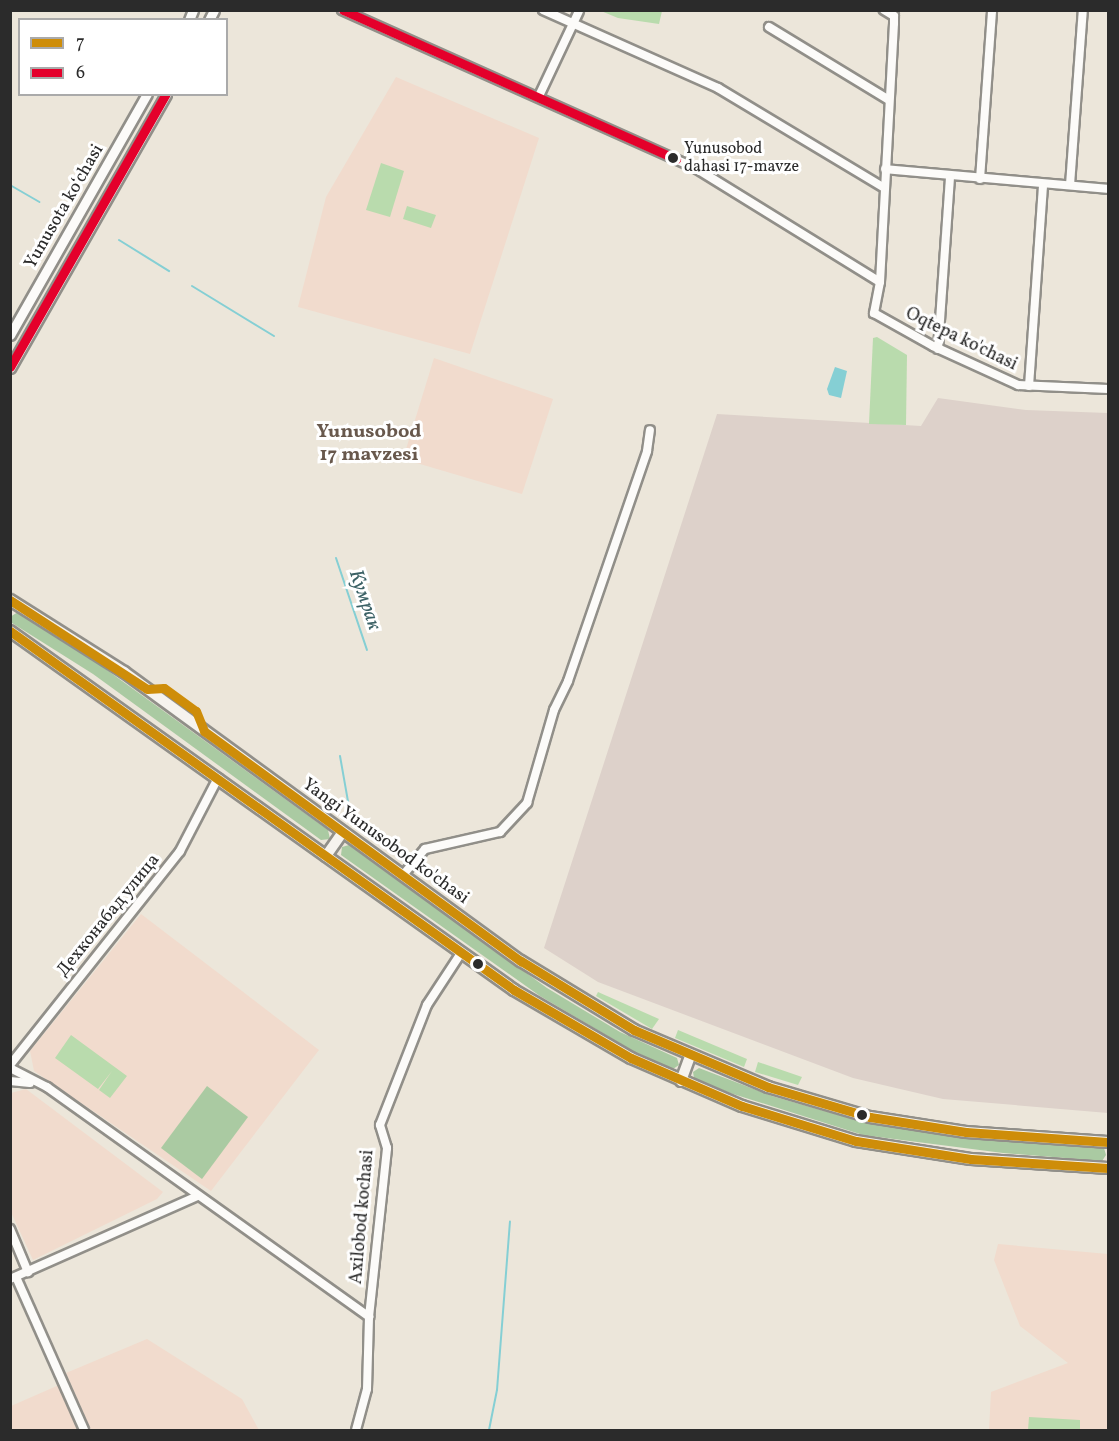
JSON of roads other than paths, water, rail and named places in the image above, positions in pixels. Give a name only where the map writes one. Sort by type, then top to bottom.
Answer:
[{"type":"main road","name":"Yangi Yunusobod ko'chasi","points":[[13,604],[124,672],[569,993],[690,1056],[787,1094],[880,1119],[966,1132],[1106,1143]]},
{"type":"main road","points":[[10,631],[461,953],[574,1028],[681,1081],[771,1116],[872,1144],[970,1159],[1106,1166]]},
{"type":"main road","points":[[326,855],[343,832]]},
{"type":"main road","points":[[681,1081],[690,1056]]},
{"type":"street","points":[[543,10],[718,88],[883,187]]},
{"type":"street","points":[[344,11],[539,96],[697,169],[880,282],[883,187],[894,13],[884,10]]},
{"type":"street","points":[[980,180],[992,10]]},
{"type":"street","points":[[1070,185],[1083,10]]},
{"type":"street","points":[[539,96],[579,11]]},
{"type":"street","points":[[770,27],[889,100]]},
{"type":"street","name":"Yunusota koʻchasi","points":[[10,335],[146,96]]},
{"type":"street","name":"Yunusota koʻchasi","points":[[10,368],[165,96]]},
{"type":"street","points":[[885,169],[980,180],[1108,189]]},
{"type":"street","points":[[938,349],[950,177]]},
{"type":"street","points":[[1029,386],[1043,184]]},
{"type":"street","name":"Oqtepa ko'chasi","points":[[880,282],[874,313],[938,349],[1018,385],[1108,389]]},
{"type":"street","points":[[403,875],[425,849],[500,832],[527,803],[554,710],[568,681],[647,451],[650,430]]},
{"type":"street","name":"Дехконабад улица","points":[[10,1066],[180,851],[218,778]]},
{"type":"street","name":"Axilobod kochasi","points":[[356,1431],[367,1389],[369,1317],[387,1148],[380,1125],[428,1005],[461,953]]},
{"type":"street","points":[[10,1066],[33,1083]]},
{"type":"street","points":[[10,1081],[47,1087],[369,1317]]},
{"type":"street","points":[[84,1431],[13,1278],[197,1196]]},
{"type":"street","points":[[10,1228],[28,1272]]},
{"type":"water","points":[[835,367],[847,371],[841,398],[829,395],[827,389]]},
{"type":"waterway","name":"Кумрак","points":[[10,185],[39,202]]},
{"type":"waterway","name":"Кумрак","points":[[119,240],[169,271]]},
{"type":"waterway","name":"Кумрак","points":[[192,286],[274,336]]},
{"type":"waterway","name":"Кумрак","points":[[336,558],[367,650]]},
{"type":"waterway","name":"Кумрак","points":[[340,756],[350,813]]},
{"type":"waterway","points":[[489,1430],[497,1390],[510,1221]]},
{"type":"place","name":"Yunusobod dahasi 17-mavze","points":[[673,158]]},
{"type":"district","name":"Yunusobod 17 mavzesi","points":[[369,444]]}]
